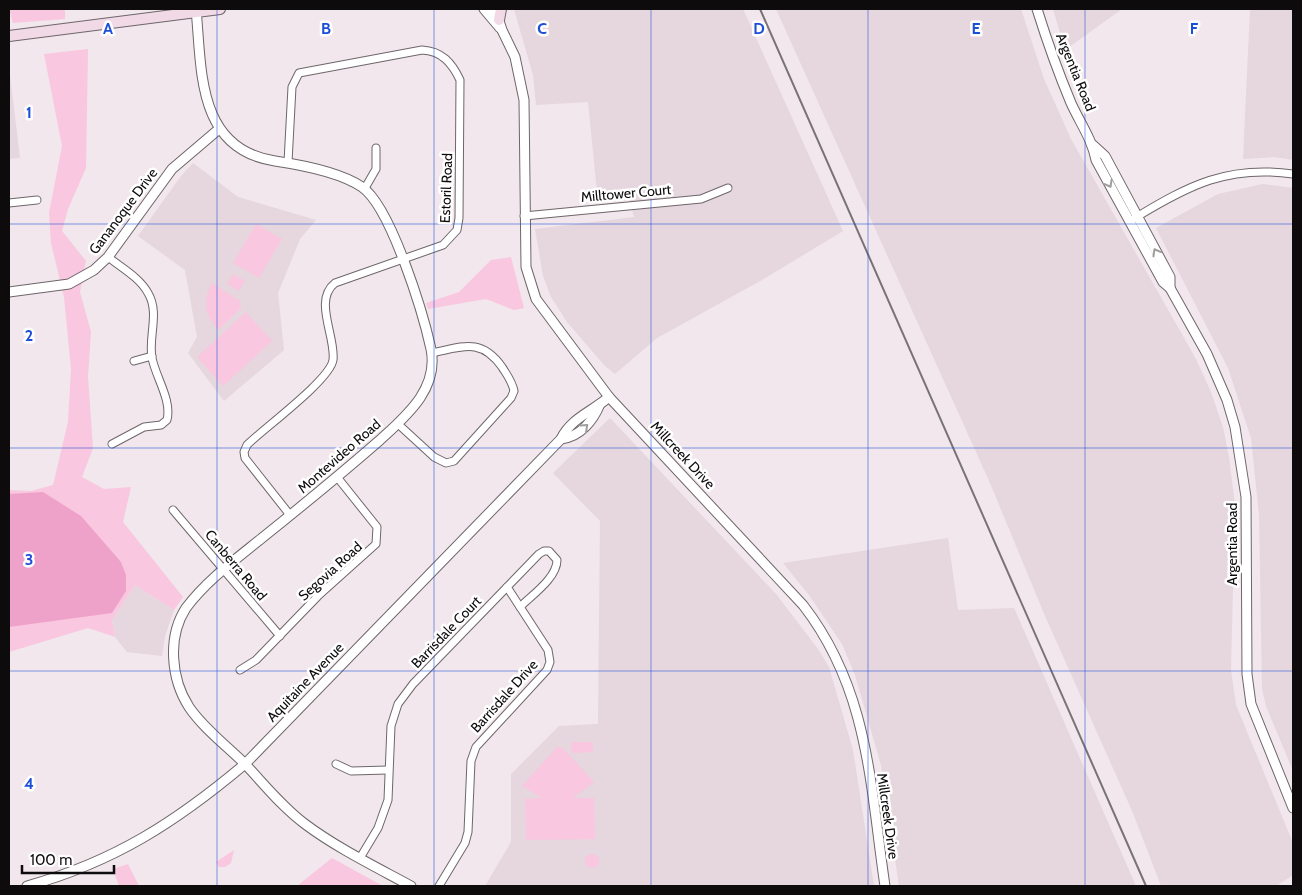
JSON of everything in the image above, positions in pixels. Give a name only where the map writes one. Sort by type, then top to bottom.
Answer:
[{"type":"main road","points":[[10,37],[196,10],[220,9]]},
{"type":"main road","points":[[499,20],[501,9]]},
{"type":"street","name":"Millcreek Drive","points":[[484,9],[502,30]]},
{"type":"street","name":"Millcreek Drive","points":[[495,9],[502,30],[515,56],[524,100],[526,267],[536,300],[609,397],[803,605],[829,642],[850,687],[858,715],[885,886]]},
{"type":"street","name":"Argentia Road","points":[[1037,9],[1054,61],[1073,106],[1093,145],[1105,156],[1133,219],[1170,277],[1170,288],[1207,354],[1227,400],[1235,427],[1246,498],[1247,666],[1251,704],[1293,808]]},
{"type":"street","name":"Montevideo Road","points":[[196,10],[202,80],[206,102],[219,129],[245,151],[259,157],[318,169],[364,188],[381,208],[402,259],[432,352],[430,372],[420,399],[398,424],[337,477],[224,569],[192,601],[180,619],[174,641],[174,664],[189,706],[292,814],[360,858],[411,886]]},
{"type":"street","name":"Estoril Road","points":[[288,162],[292,87],[299,73],[422,50],[432,50],[444,56],[455,68],[460,80],[459,218],[457,230],[443,245],[335,283],[329,288],[326,301],[333,352],[331,367],[319,381],[246,445],[245,458],[290,515]]},
{"type":"street","name":"Gananoque Drive","points":[[9,292],[70,284],[94,270],[108,257],[172,169],[189,152],[219,129]]},
{"type":"street","points":[[364,188],[376,170],[376,148]]},
{"type":"street","points":[[1133,219],[1212,178],[1269,170],[1293,174]]},
{"type":"street","name":"Milltower Court","points":[[524,216],[700,199],[728,188]]},
{"type":"street","points":[[9,203],[37,200]]},
{"type":"street","points":[[108,257],[138,280],[149,294],[154,309],[152,356],[169,410],[167,420],[161,425],[144,427],[112,444]]},
{"type":"street","points":[[398,424],[434,457],[446,463],[454,461],[514,391],[512,382],[496,358],[480,346],[432,352]]},
{"type":"street","points":[[134,361],[152,356]]},
{"type":"street","name":"Aquitaine Avenue","points":[[27,886],[84,868],[147,837],[202,800],[245,764],[562,439],[565,432],[588,410],[609,397]]},
{"type":"street","name":"Segovia Road","points":[[240,670],[256,660],[318,596],[376,544],[376,527],[337,477]]},
{"type":"street","name":"Canberra Road","points":[[173,510],[280,636]]},
{"type":"street","name":"Barrisdale Court","points":[[388,770],[391,726],[398,704],[413,684],[544,550],[554,554],[557,566],[552,576],[520,607]]},
{"type":"street","name":"Barrisdale Drive","points":[[439,886],[465,843],[468,832],[471,761],[476,747],[547,670],[550,662],[548,650],[507,587]]},
{"type":"street","points":[[336,764],[351,771],[388,770],[388,800],[385,812],[360,858]]},
{"type":"shaded area","points":[[9,9],[65,9],[65,19],[13,23]]},
{"type":"shaded area","points":[[514,9],[743,9],[843,231],[762,280],[657,338],[615,374],[605,366],[567,322],[551,297],[543,276],[535,229],[634,217],[629,199],[598,202],[588,102],[536,105],[533,75]]},
{"type":"shaded area","points":[[776,9],[1021,9],[1044,79],[1071,139],[1196,359],[1211,392],[1223,427],[1235,505],[1231,670],[1236,705],[1293,843],[1293,875],[1276,886],[1161,886],[1133,813],[1045,616],[990,483]]},
{"type":"shaded area","points":[[1053,9],[1122,9],[1065,50]]},
{"type":"shaded area","points":[[1250,9],[1293,9],[1293,160],[1274,157],[1243,159]]},
{"type":"shaded area","points":[[88,49],[86,168],[68,209],[62,231],[86,261],[80,292],[91,332],[88,377],[93,448],[82,477],[104,489],[131,487],[123,522],[183,597],[174,610],[135,585],[112,620],[115,637],[88,628],[9,652],[9,490],[31,491],[53,485],[68,422],[71,369],[64,297],[51,243],[49,213],[62,146],[44,54]]},
{"type":"shaded area","points":[[9,67],[20,158],[9,159]]},
{"type":"shaded area","points":[[193,163],[238,197],[316,220],[300,239],[278,293],[284,350],[224,401],[188,353],[197,337],[185,270],[138,236],[181,176]]},
{"type":"shaded area","points":[[1263,184],[1293,188],[1293,771],[1266,706],[1262,689],[1259,515],[1251,438],[1228,368],[1156,228],[1218,194]]},
{"type":"shaded area","points":[[256,224],[282,239],[259,278],[233,263]]},
{"type":"shaded area","points":[[511,257],[524,308],[514,310],[486,299],[428,309],[426,303],[459,292],[491,260]]},
{"type":"shaded area","points":[[233,274],[245,281],[239,291],[227,284]]},
{"type":"shaded area","points":[[212,283],[240,301],[241,308],[219,330],[210,319],[206,308],[207,296]]},
{"type":"shaded area","points":[[246,312],[272,341],[223,386],[197,357]]},
{"type":"shaded area","points":[[610,418],[776,594],[818,649],[829,667],[853,750],[874,886],[485,886],[511,842],[511,774],[559,726],[598,724],[600,521],[553,473]]},
{"type":"shaded area","points":[[43,492],[81,516],[121,562],[126,575],[126,591],[112,613],[9,627],[9,494]]},
{"type":"shaded area","points":[[948,538],[958,610],[1014,608],[1136,886],[899,886],[881,765],[855,675],[842,644],[809,595],[783,563]]},
{"type":"shaded area","points":[[135,585],[174,610],[165,636],[162,656],[127,652],[115,637],[112,620]]},
{"type":"shaded area","points":[[571,742],[593,742],[593,752],[571,753]]},
{"type":"shaded area","points":[[557,747],[563,748],[594,782],[573,798],[594,798],[595,839],[526,840],[525,799],[542,798],[522,786]]},
{"type":"shaded area","points":[[234,850],[231,863],[225,867],[219,867],[216,862]]},
{"type":"shaded area","points":[[592,854],[597,856],[599,861],[597,866],[592,868],[587,866],[585,861],[587,856]]},
{"type":"shaded area","points":[[332,858],[383,886],[297,886]]},
{"type":"shaded area","points":[[128,864],[139,886],[119,886],[113,869]]},
{"type":"railway","points":[[760,9],[1146,886]]}]
